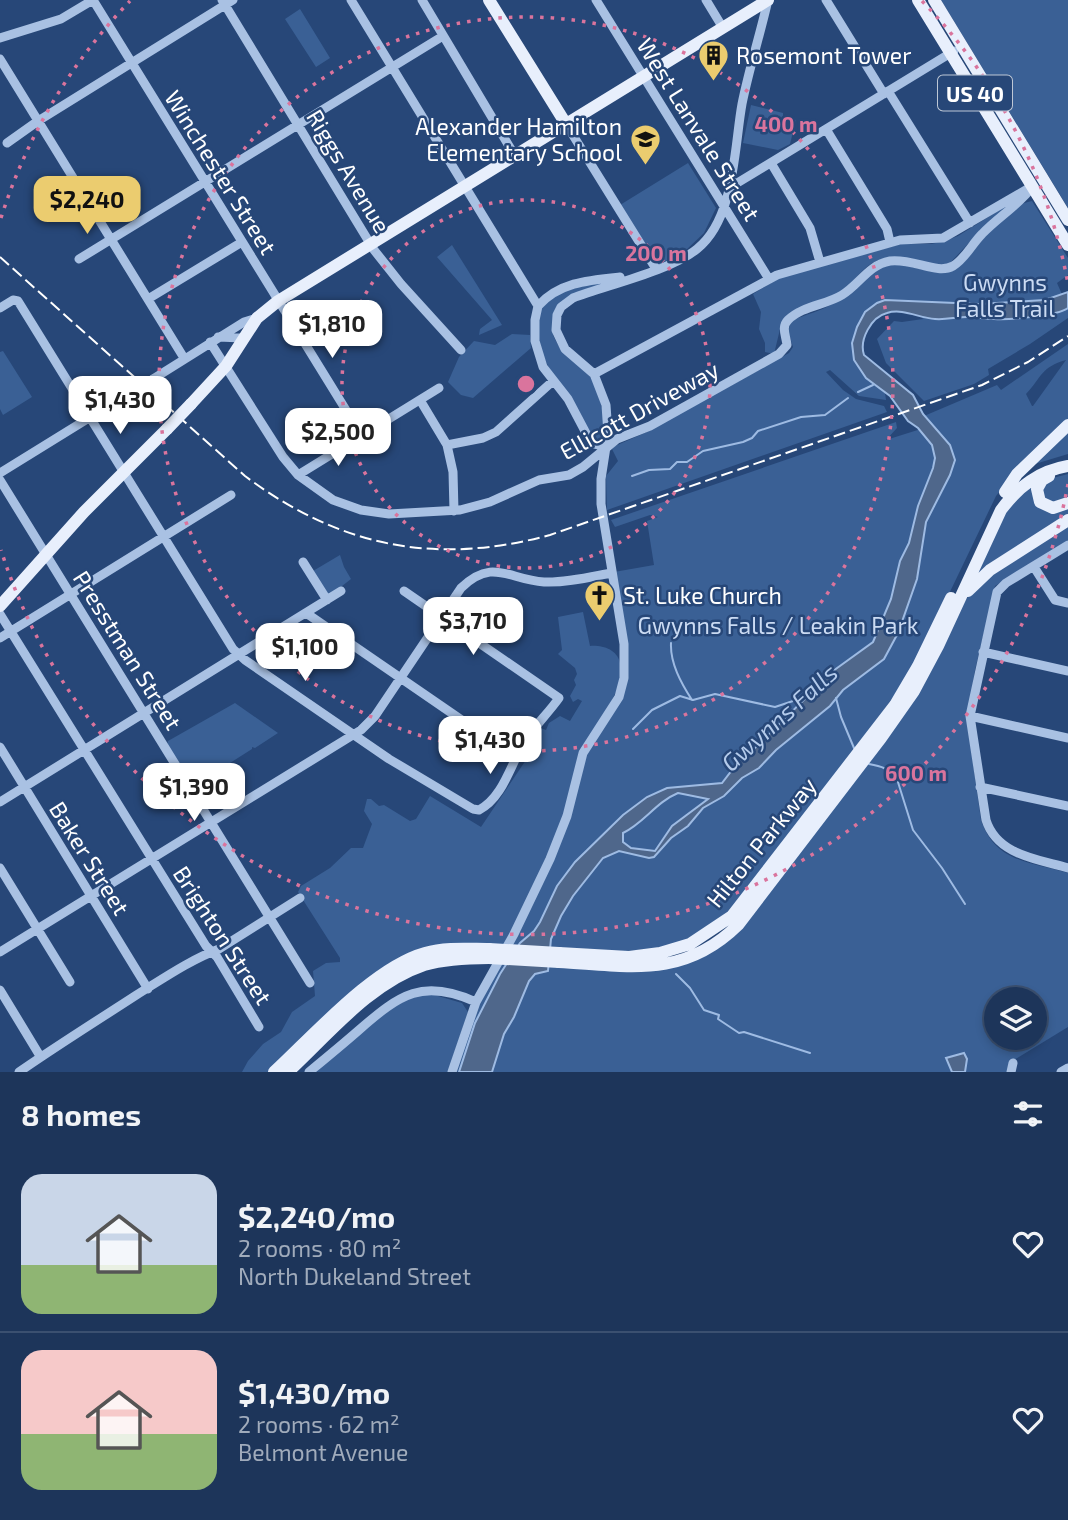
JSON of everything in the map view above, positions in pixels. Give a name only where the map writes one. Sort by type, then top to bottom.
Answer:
[{"type":"main road","points":[[489,0],[566,124]]},
{"type":"main road","points":[[0,606],[124,471],[226,366],[257,318],[278,301],[768,0]]},
{"type":"main road","name":"US 40","points":[[918,0],[956,50],[1044,178],[1068,245]]},
{"type":"main road","name":"US 40","points":[[934,0],[956,50],[1033,186],[1055,211],[1068,220]]},
{"type":"main road","points":[[1004,492],[1017,474],[1068,425]]},
{"type":"main road","name":"Hilton Parkway","points":[[877,736],[918,666],[985,524],[1004,492],[1037,466],[1068,458]]},
{"type":"main road","points":[[1068,468],[1042,480],[1037,494],[1040,502],[1048,508],[1068,503]]},
{"type":"main road","name":"Hilton Parkway","points":[[274,1072],[369,984],[393,967],[422,953],[438,950],[559,958],[646,956],[690,944],[712,931],[742,905],[848,774],[926,670],[992,528],[1010,498],[1041,474],[1068,468]]},
{"type":"main road","points":[[957,605],[990,569],[1068,520]]},
{"type":"main road","name":"Hilton Parkway","points":[[288,1072],[386,983],[433,963],[489,954]]},
{"type":"street","points":[[0,38],[61,19],[93,0]]},
{"type":"street","name":"Winchester Street","points":[[93,0],[362,436]]},
{"type":"street","points":[[351,0],[538,306]]},
{"type":"street","name":"West Lanvale Street","points":[[596,0],[769,279]]},
{"type":"street","points":[[706,0],[723,28]]},
{"type":"street","points":[[452,1072],[476,1002],[514,934],[550,859],[567,816],[583,753],[623,686],[625,656],[601,492],[606,447],[606,404],[594,374],[562,344],[556,330],[557,314],[561,307],[573,298],[656,270],[687,256],[703,244],[711,233],[729,188],[742,107],[768,0]]},
{"type":"street","points":[[826,0],[970,223]]},
{"type":"street","points":[[425,1],[515,156]]},
{"type":"street","points":[[7,143],[227,2]]},
{"type":"street","name":"Riggs Avenue","points":[[227,2],[371,244],[401,284],[461,350]]},
{"type":"street","points":[[79,259],[443,36]]},
{"type":"street","points":[[729,188],[956,50]]},
{"type":"street","points":[[0,59],[184,358]]},
{"type":"street","points":[[566,124],[656,270]]},
{"type":"street","points":[[827,129],[887,229],[890,242]]},
{"type":"street","points":[[771,163],[810,228],[820,262]]},
{"type":"street","points":[[594,374],[769,279],[890,242],[943,238],[1044,178]]},
{"type":"street","name":"Ellicott Driveway","points":[[214,340],[226,366],[283,457],[298,475],[333,500],[361,510],[407,514],[454,511],[490,502],[539,480],[569,475],[617,439],[658,422],[779,354],[787,345],[784,329],[789,319],[843,295],[876,266],[900,260],[917,262],[938,270],[956,264],[983,232],[1023,199],[1033,186]]},
{"type":"street","points":[[148,299],[242,242]]},
{"type":"street","points":[[606,447],[594,444],[568,398],[543,367],[537,350],[535,320],[538,306],[553,293],[567,286],[638,275]]},
{"type":"street","points":[[0,307],[15,299],[238,655],[416,776],[473,809],[480,810],[500,787],[536,724],[559,698],[404,591]]},
{"type":"street","points":[[0,473],[184,358],[244,322],[257,318]]},
{"type":"street","points":[[214,340],[243,338]]},
{"type":"street","points":[[447,445],[483,438],[496,432],[553,381]]},
{"type":"street","points":[[298,475],[439,388]]},
{"type":"street","points":[[420,400],[447,445],[453,472],[454,511]]},
{"type":"street","name":"Presstman Street","points":[[0,480],[310,984]]},
{"type":"street","points":[[0,638],[231,495]]},
{"type":"street","points":[[1068,545],[1003,585],[997,592],[970,716],[980,787],[989,828],[997,841],[1016,853],[1068,868]]},
{"type":"street","points":[[303,562],[327,600]]},
{"type":"street","points":[[1034,567],[1055,600],[1068,603]]},
{"type":"street","points":[[0,953],[354,735],[375,716],[461,588],[473,577],[487,572],[503,572],[535,581],[554,582],[611,573]]},
{"type":"street","points":[[0,802],[341,592]]},
{"type":"street","points":[[306,613],[517,758]]},
{"type":"street","name":"Brighton Street","points":[[0,614],[206,946],[218,957],[259,1027]]},
{"type":"street","points":[[983,652],[1068,671]]},
{"type":"street","points":[[970,716],[1068,738]]},
{"type":"street","name":"Baker Street","points":[[0,747],[148,989]]},
{"type":"street","points":[[980,787],[1068,806]]},
{"type":"street","points":[[0,868],[70,982]]},
{"type":"street","points":[[21,1072],[40,1056],[300,898]]},
{"type":"street","points":[[0,990],[40,1056]]},
{"type":"street","points":[[309,1072],[380,1012],[406,994],[436,990],[476,1002]]},
{"type":"street","points":[[1061,1072],[1068,1068]]},
{"type":"green space","points":[[941,0],[1068,0],[1068,208]]},
{"type":"green space","points":[[300,9],[330,58],[316,67],[285,19]]},
{"type":"green space","points":[[751,105],[783,113],[783,116],[796,120],[790,144],[778,150],[743,143]]},
{"type":"green space","points":[[688,163],[716,208],[704,233],[685,251],[658,265],[620,205]]},
{"type":"green space","name":"Gwynns Falls Trail","points":[[1017,199],[983,228],[948,265],[898,258],[873,262],[835,296],[781,325],[774,354],[765,352],[765,343],[759,329],[761,312],[753,294],[781,277],[901,244],[945,241],[958,236]]},
{"type":"green space","name":"Gwynns Falls Trail","points":[[1032,201],[1068,258],[1068,275],[1057,283],[1068,308],[1068,318],[988,369],[989,375],[974,384],[924,401],[886,363],[877,339],[894,321],[923,319],[917,310],[882,308],[861,337],[859,369],[885,393],[886,400],[859,396],[830,370],[826,372],[856,399],[884,406],[887,412],[607,510],[606,476],[618,461],[612,449],[615,446],[647,432],[789,353],[793,347],[788,331],[792,320],[832,304],[881,267],[899,265],[943,273],[957,268],[1010,211]]},
{"type":"green space","points":[[452,245],[502,325],[479,335],[480,329],[492,320],[437,257]]},
{"type":"green space","points":[[609,282],[564,300],[553,335],[565,354],[589,375],[597,389],[604,427],[600,442],[596,442],[563,394],[542,353],[537,333],[538,315],[553,296],[576,287]]},
{"type":"green space","points":[[512,334],[530,335],[531,348],[473,398],[461,395],[448,382],[459,357],[474,341],[495,345]]},
{"type":"green space","name":"Gwynns Falls / Leakin Park","points":[[1068,344],[1068,422],[996,496],[922,650],[900,688],[740,902],[691,940],[653,949],[625,951],[510,946],[526,916],[585,756],[616,709],[627,683],[614,572],[654,565],[647,521],[658,517],[650,515],[615,527],[611,520],[896,422],[897,428],[886,440],[924,428],[947,458],[942,492],[950,475],[950,445],[924,416],[997,385],[1001,390]],"holes":[[[1066,360],[1033,406],[1026,394],[1047,369]]]},
{"type":"green space","points":[[3,351],[32,397],[3,415],[0,409],[0,352]]},
{"type":"green space","points":[[1068,429],[1068,454],[1035,464]]},
{"type":"green space","points":[[1068,474],[1068,501],[1060,504],[1042,501],[1043,483]]},
{"type":"green space","name":"Gwynns Falls / Leakin Park","points":[[1038,481],[1034,498],[1068,506],[1068,517],[976,576],[1001,518],[1016,497]]},
{"type":"green space","name":"Gwynns Falls / Leakin Park","points":[[1068,524],[1068,540],[995,586],[975,670],[967,720],[981,820],[987,834],[995,844],[1016,858],[1068,873],[1068,1027],[1047,1040],[1047,987],[984,987],[984,1050],[1030,1050],[1014,1060],[1009,1072],[454,1072],[480,1001],[501,964],[707,955],[983,579]]},
{"type":"green space","points":[[340,555],[351,579],[328,597],[313,571]]},
{"type":"green space","points":[[583,612],[590,646],[604,647],[616,654],[620,663],[620,681],[597,727],[553,843],[504,946],[444,945],[269,1072],[242,1072],[263,1044],[281,1032],[292,1012],[315,996],[313,971],[326,963],[340,962],[298,892],[301,886],[330,868],[351,848],[363,848],[372,824],[364,811],[367,799],[379,806],[384,805],[410,821],[416,819],[430,796],[481,827],[528,757],[519,750],[535,726],[546,730],[549,723],[560,716],[570,721],[582,701],[578,699],[573,702],[570,696],[576,685],[575,668],[558,654],[562,650],[558,617]]},
{"type":"green space","points":[[235,703],[278,733],[219,770],[222,775],[196,791],[167,745],[168,741]]},
{"type":"green space","points":[[431,994],[462,1003],[468,1012],[448,1072],[314,1072],[387,1010],[414,996]]},
{"type":"shaded area","name":"Gwynns Falls","points":[[1068,292],[1068,308],[1044,315],[1001,319],[935,319],[893,312],[881,315],[871,324],[863,343],[864,355],[913,395],[923,414],[950,445],[955,460],[926,522],[917,579],[898,633],[884,659],[843,690],[830,706],[776,750],[759,768],[742,778],[724,796],[703,808],[688,826],[671,838],[654,857],[619,851],[603,858],[561,916],[551,939],[548,971],[535,974],[529,981],[504,1034],[492,1072],[459,1072],[475,1023],[500,974],[520,943],[534,931],[557,886],[575,862],[623,815],[647,797],[667,788],[722,783],[742,757],[750,753],[833,671],[873,642],[891,599],[900,561],[909,543],[918,506],[935,458],[932,445],[918,428],[908,421],[890,396],[866,378],[854,360],[852,343],[865,312],[885,300],[979,304],[1045,300]],"holes":[[[678,793],[708,799],[672,826],[655,851],[631,848],[623,842],[623,833],[670,797]]]},
{"type":"shaded area","points":[[964,1053],[967,1059],[965,1072],[952,1072],[946,1058]]},
{"type":"waterway","points":[[858,392],[873,385]]},
{"type":"waterway","points":[[632,476],[649,470],[670,469],[677,462],[687,462],[703,451],[743,442],[758,431],[801,417],[825,415],[848,398]]},
{"type":"waterway","points":[[671,643],[674,665],[692,700]]},
{"type":"waterway","points":[[633,729],[652,710],[680,696],[693,700],[715,694],[775,707],[793,701],[816,687]]},
{"type":"waterway","points":[[836,698],[854,748]]},
{"type":"waterway","points":[[869,764],[885,768],[897,779],[913,830],[965,904]]},
{"type":"waterway","points":[[676,974],[690,988],[704,1010],[719,1015],[718,1019],[739,1033],[744,1032],[810,1053]]},
{"type":"railway","points":[[0,257],[245,476],[317,520],[390,544],[428,549],[467,549],[550,535],[982,385],[1028,362],[1068,336]]},
{"type":"place","name":"Rosemont Tower","points":[[713,82]]},
{"type":"place","name":"Alexander Hamilton Elementary School","points":[[645,166]]},
{"type":"place","name":"St. Luke Church","points":[[600,622]]}]
